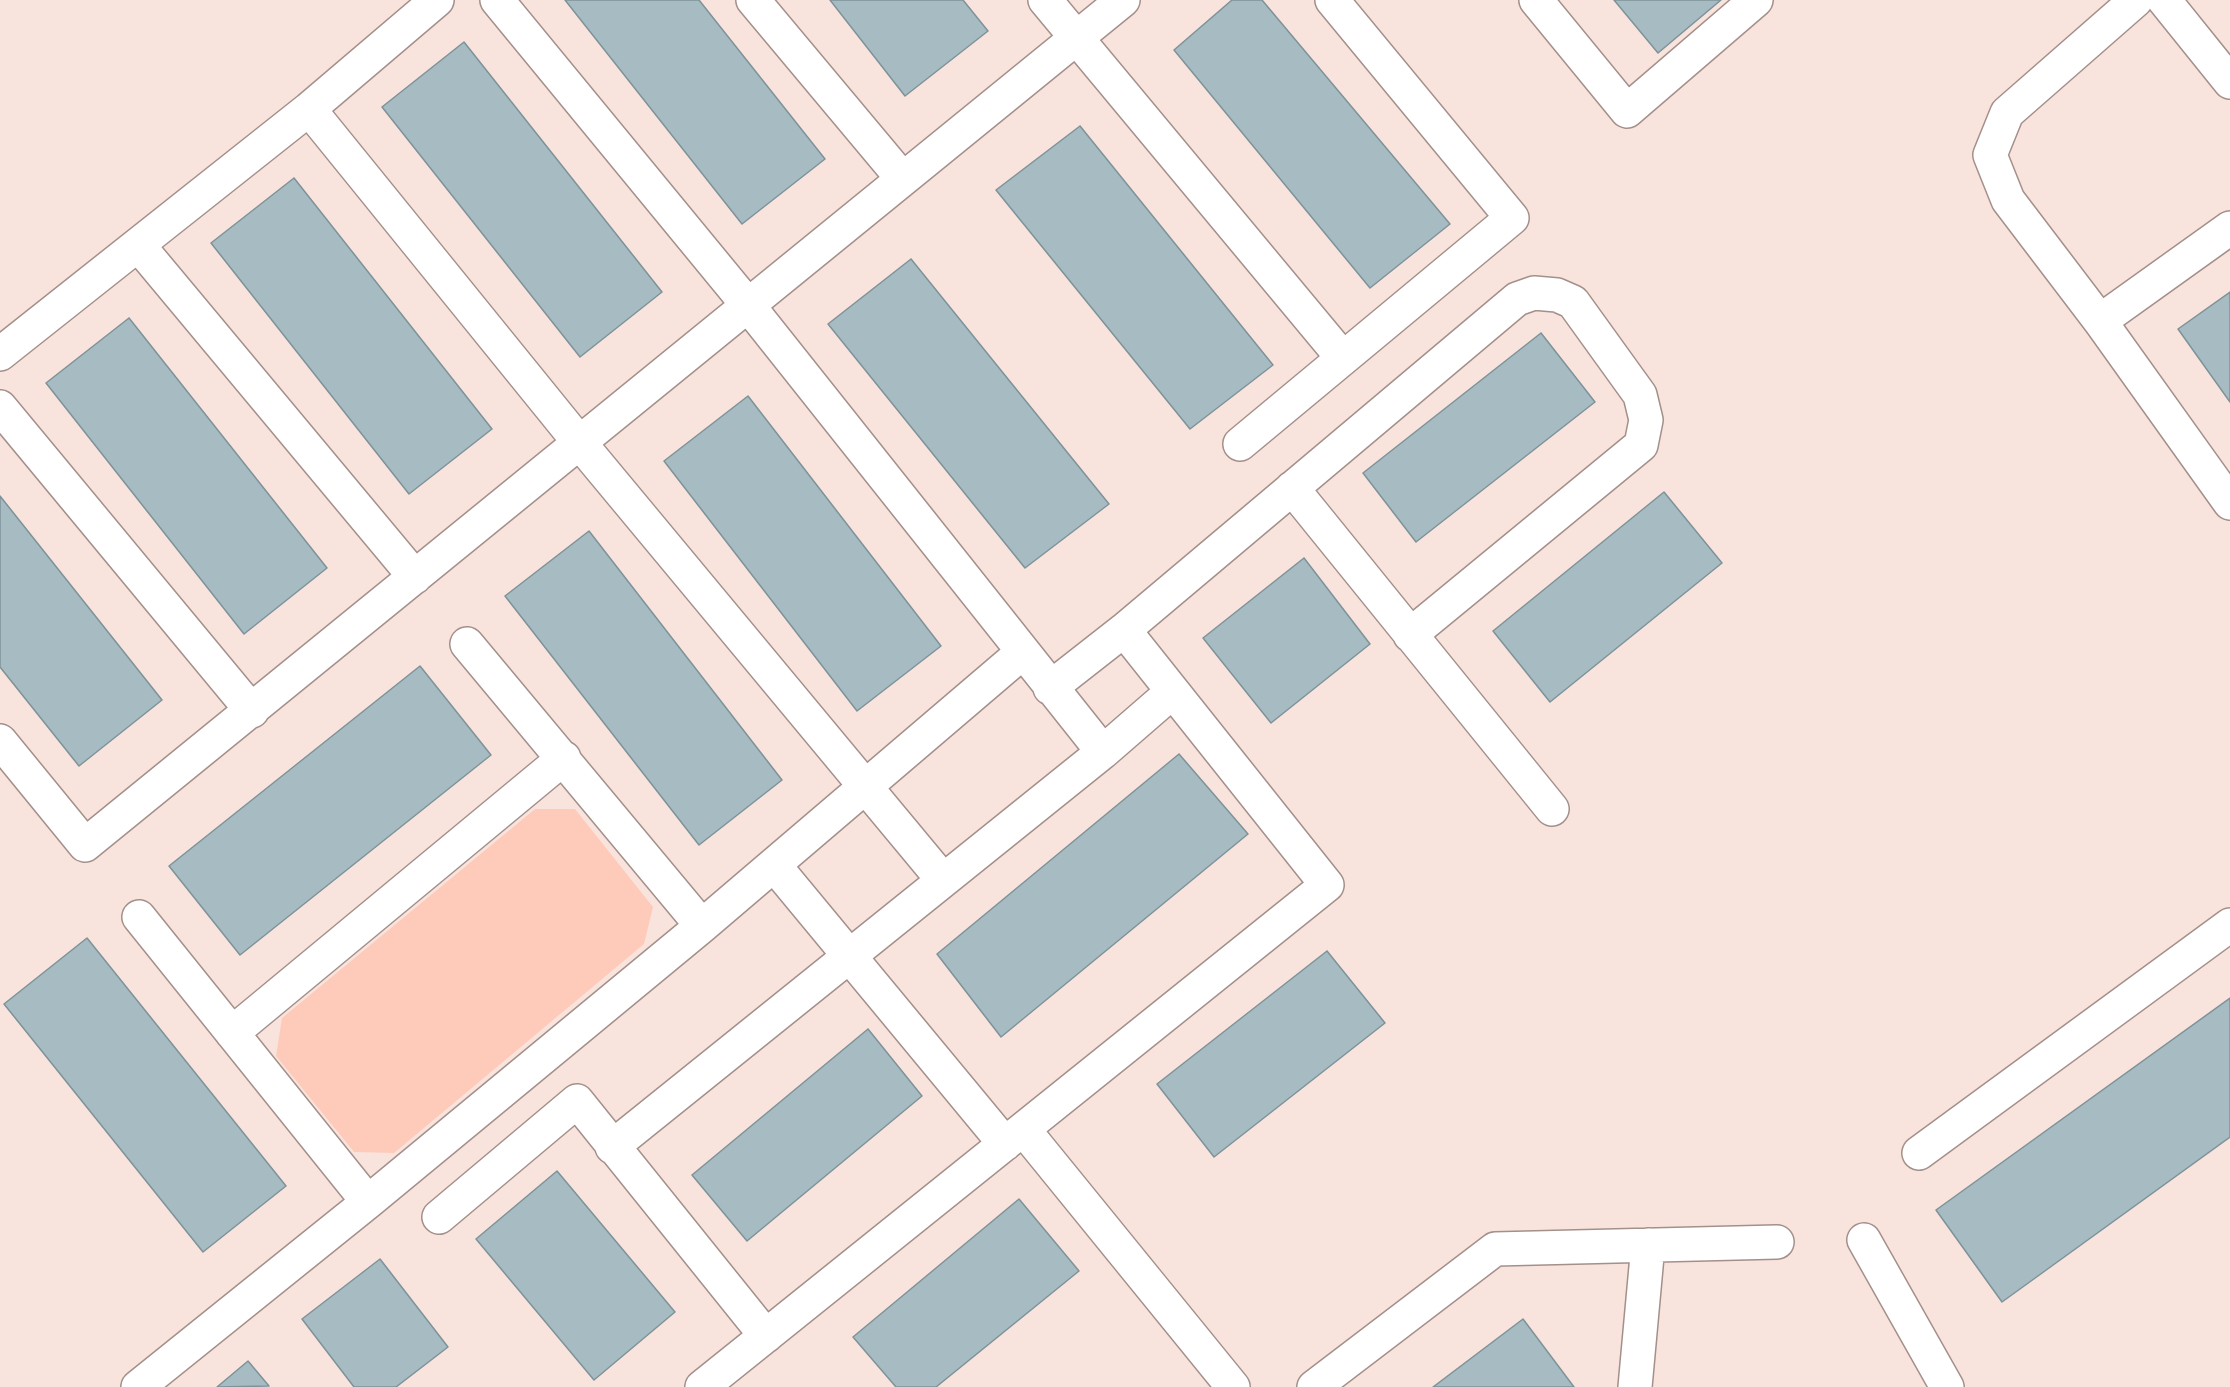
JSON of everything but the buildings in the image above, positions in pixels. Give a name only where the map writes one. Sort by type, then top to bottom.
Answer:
[{"type":"lane","points":[[0,354],[309,109],[437,0]]},
{"type":"lane","points":[[497,0],[747,304],[1103,752]]},
{"type":"lane","points":[[753,0],[902,178]]},
{"type":"lane","points":[[1045,0],[1341,357]]},
{"type":"lane","points":[[0,741],[85,845],[1123,0]]},
{"type":"lane","points":[[1240,444],[1341,357],[1512,218],[1332,0]]},
{"type":"lane","points":[[1536,0],[1627,111],[1756,0]]},
{"type":"lane","points":[[2136,0],[2007,113],[1990,155],[2008,200],[2100,321],[2230,503]]},
{"type":"lane","points":[[2164,0],[2230,82]]},
{"type":"lane","points":[[309,109],[579,441],[943,880]]},
{"type":"lane","points":[[2100,321],[2230,228]]},
{"type":"lane","points":[[139,246],[415,577]]},
{"type":"lane","points":[[1050,688],[1124,630],[1517,299],[1534,293],[1557,295],[1573,302],[1640,395],[1646,420],[1641,445],[1410,635]]},
{"type":"lane","points":[[0,407],[252,711]]},
{"type":"lane","points":[[1292,488],[1551,809]]},
{"type":"lane","points":[[702,1387],[1327,885],[1171,693],[1124,630]]},
{"type":"lane","points":[[467,644],[702,927]]},
{"type":"lane","points":[[138,1387],[368,1202],[702,927],[1023,652]]},
{"type":"lane","points":[[612,1147],[1103,752],[1171,693]]},
{"type":"lane","points":[[232,1033],[564,758]]},
{"type":"lane","points":[[774,865],[848,956],[1015,1137],[1233,1387]]},
{"type":"lane","points":[[139,917],[368,1202]]},
{"type":"lane","points":[[1918,1153],[2230,925]]},
{"type":"lane","points":[[439,1217],[577,1101],[766,1336]]},
{"type":"lane","points":[[1864,1240],[1947,1387]]},
{"type":"lane","points":[[1314,1387],[1495,1249],[1777,1242]]},
{"type":"lane","points":[[1635,1387],[1648,1245]]},
{"type":"shaded area","points":[[535,809],[575,809],[653,907],[644,944],[394,1153],[354,1152],[276,1056],[282,1018]]}]
